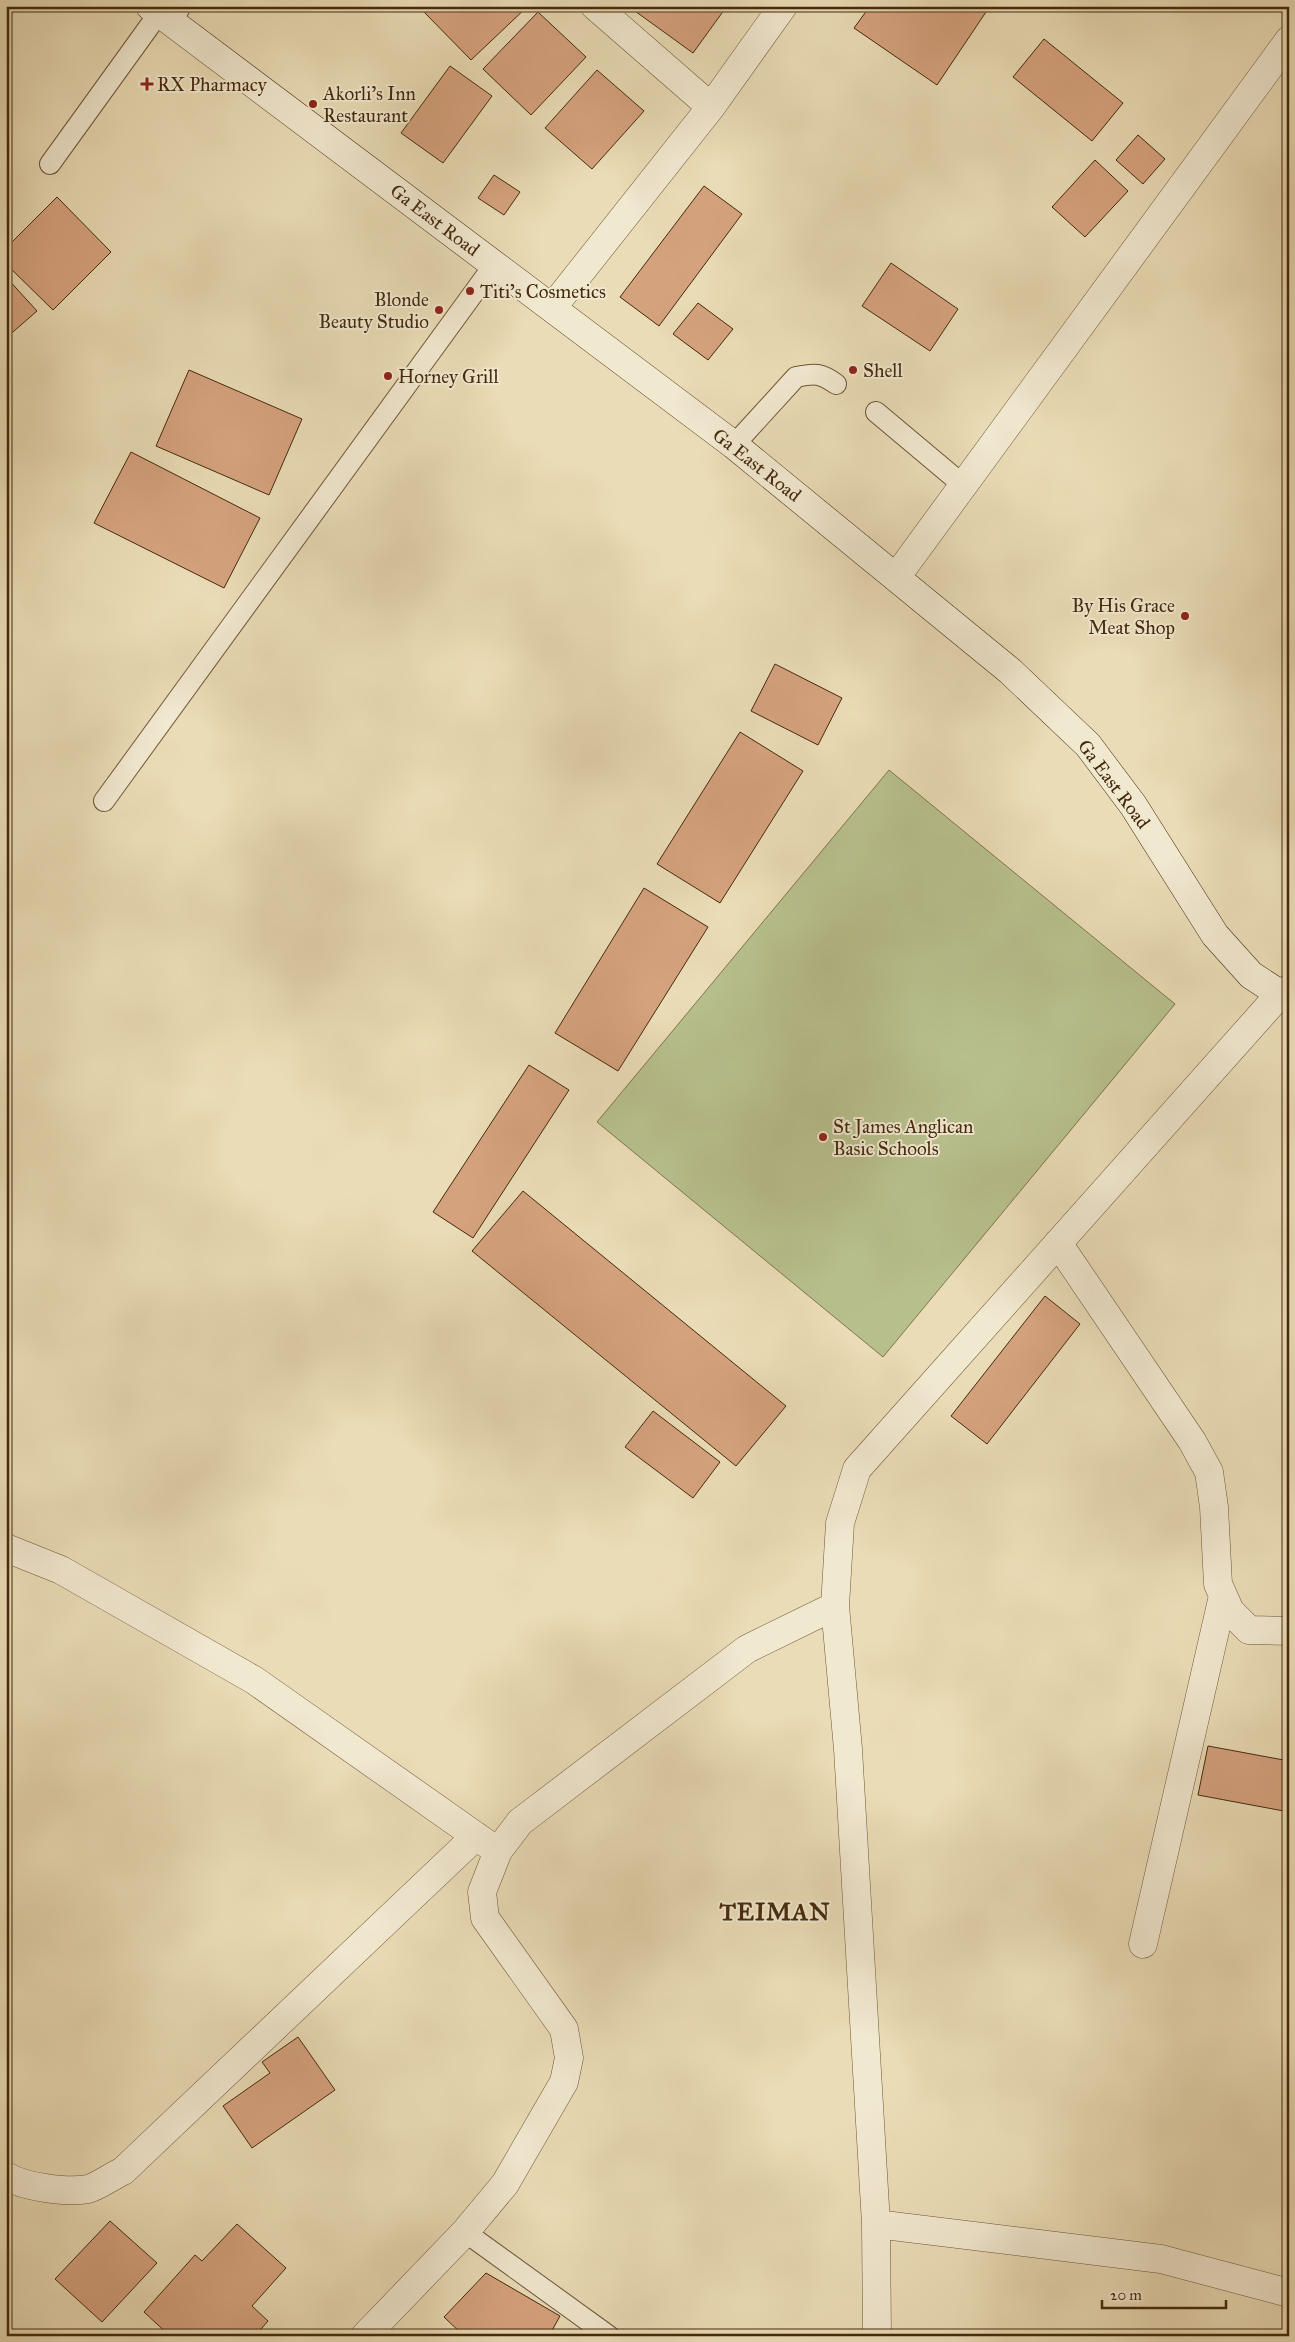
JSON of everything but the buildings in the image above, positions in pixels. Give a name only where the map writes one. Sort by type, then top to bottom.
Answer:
[{"type":"street","points":[[595,6],[711,107]]},
{"type":"street","points":[[552,308],[711,107],[783,6]]},
{"type":"street","name":"Ga East Road","points":[[165,12],[494,265],[734,445],[897,576],[1010,671],[1088,745],[1133,805],[1215,935],[1251,975],[1284,992]]},
{"type":"street","points":[[897,576],[1289,40]]},
{"type":"street","points":[[877,2336],[876,2224],[848,1749],[835,1606],[840,1523],[856,1469],[1284,992]]},
{"type":"street","points":[[1058,1243],[1192,1441],[1209,1472],[1214,1507],[1218,1584],[1230,1611],[1249,1630],[1289,1631]]},
{"type":"street","points":[[6,1548],[61,1570],[254,1680],[498,1851]]},
{"type":"street","points":[[1143,1944],[1223,1596]]},
{"type":"street","points":[[366,2336],[465,2232],[505,2184],[564,2082],[569,2058],[564,2029],[485,1918],[482,1892],[498,1851],[520,1822],[747,1649],[835,1606]]},
{"type":"street","points":[[6,2176],[14,2180],[51,2189],[88,2189],[123,2171],[476,1836]]},
{"type":"street","points":[[876,2224],[1161,2259],[1289,2293]]},
{"type":"lane","points":[[50,164],[165,12]]},
{"type":"lane","points":[[104,801],[494,265]]},
{"type":"lane","points":[[734,445],[796,377],[810,374],[823,375],[836,384]]},
{"type":"lane","points":[[876,412],[963,485]]},
{"type":"lane","points":[[465,2232],[609,2336]]},
{"type":"green space","points":[[889,770],[1175,1004],[883,1357],[597,1122]]},
{"type":"place","name":"RX Pharmacy","points":[[147,84]]},
{"type":"place","name":"Akorli's Inn Restaurant","points":[[313,104]]},
{"type":"place","name":"Titi’s Cosmetics","points":[[470,291]]},
{"type":"place","name":"Blonde Beauty Studio","points":[[439,310]]},
{"type":"place","name":"Shell","points":[[853,370]]},
{"type":"place","name":"Horney Grill","points":[[388,376]]},
{"type":"place","name":"By His Grace Meat Shop","points":[[1185,616]]},
{"type":"place","name":"St James Anglican Basic Schools","points":[[823,1137]]},
{"type":"district","name":"TEIMAN","points":[[775,1912]]}]
